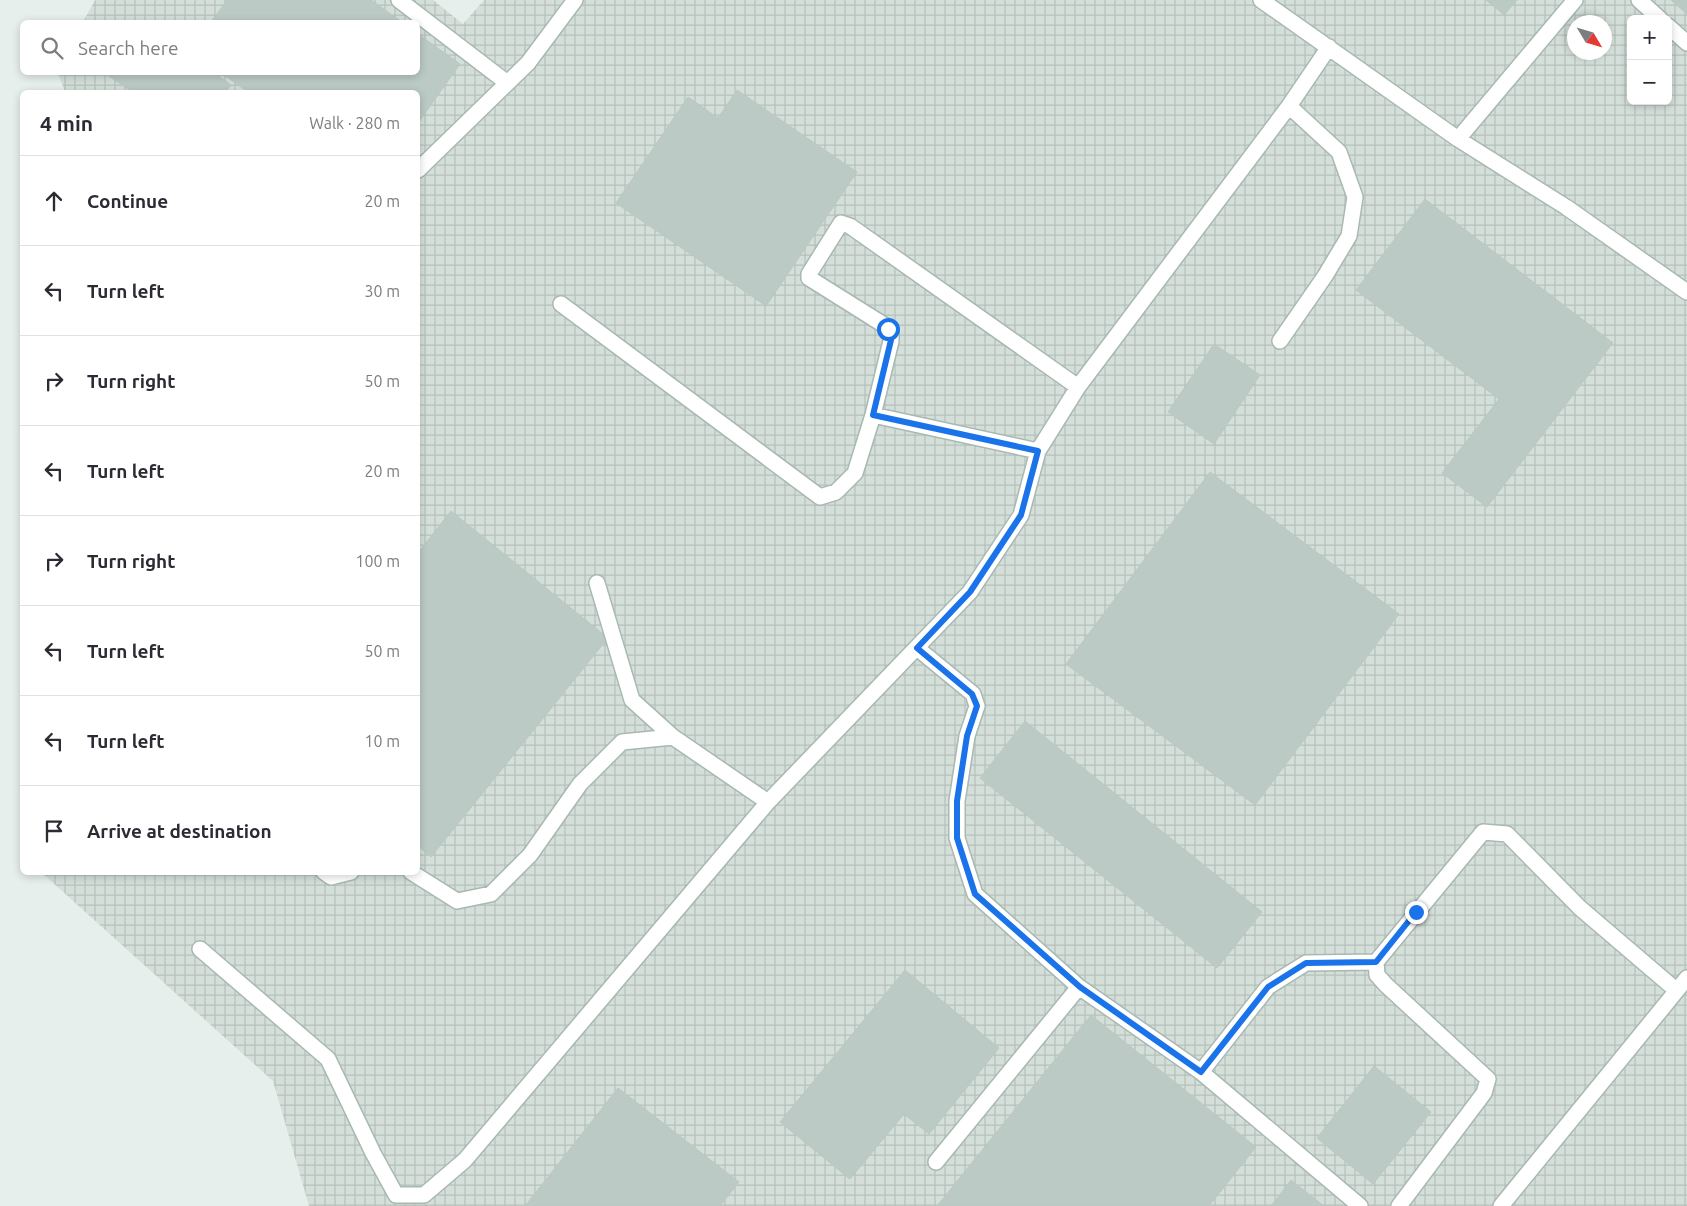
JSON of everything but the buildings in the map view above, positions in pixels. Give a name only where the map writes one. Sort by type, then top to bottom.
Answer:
[{"type":"street","points":[[399,0],[506,82]]},
{"type":"street","points":[[420,168],[506,82],[528,63],[575,0]]},
{"type":"street","points":[[1261,0],[1458,139],[1566,207],[1687,292]]},
{"type":"street","points":[[1458,139],[1574,0]]},
{"type":"street","points":[[1639,0],[1656,15]]},
{"type":"street","points":[[1672,30],[1687,43]]},
{"type":"street","points":[[200,949],[328,1059],[396,1196],[424,1195],[465,1160],[768,802],[970,592],[1021,515],[1038,451],[1078,387],[1289,106],[1329,47]]},
{"type":"street","points":[[1280,340],[1325,276],[1349,236],[1355,197],[1339,152],[1289,106]]},
{"type":"street","points":[[561,304],[820,497],[836,492],[855,473],[873,415],[891,334],[884,325],[809,278],[809,274],[841,224],[850,226],[1078,387]]},
{"type":"street","points":[[873,415],[1038,451]]},
{"type":"street","points":[[598,583],[632,700],[673,737],[768,802]]},
{"type":"street","points":[[917,648],[972,694],[977,706],[967,736],[957,801],[957,838],[975,894],[1080,987],[1201,1072],[1360,1206]]},
{"type":"street","points":[[416,875],[457,901],[491,894],[530,854],[580,784],[622,742],[673,737]]},
{"type":"street","points":[[1399,1206],[1484,1093],[1488,1079],[1386,985],[1377,975],[1376,962],[1483,832],[1507,834],[1580,908],[1676,990]]},
{"type":"street","points":[[1201,1072],[1268,987],[1306,963],[1376,962]]},
{"type":"street","points":[[1501,1206],[1687,978]]},
{"type":"street","points":[[936,1162],[1080,987]]},
{"type":"shaded area","points":[[95,0],[433,0],[463,24],[484,0],[1687,0],[1687,1206],[309,1206],[273,1081],[44,875],[420,875],[420,90],[64,90],[59,75],[420,75],[420,20],[84,20]]},
{"type":"route","points":[[888,329],[891,334],[891,340],[873,415],[1038,451],[1021,515],[970,592],[917,648],[972,694],[977,706],[967,736],[957,801],[957,838],[975,894],[1080,987],[1120,1017],[1201,1072],[1268,987],[1306,963],[1376,962],[1416,912]]}]
